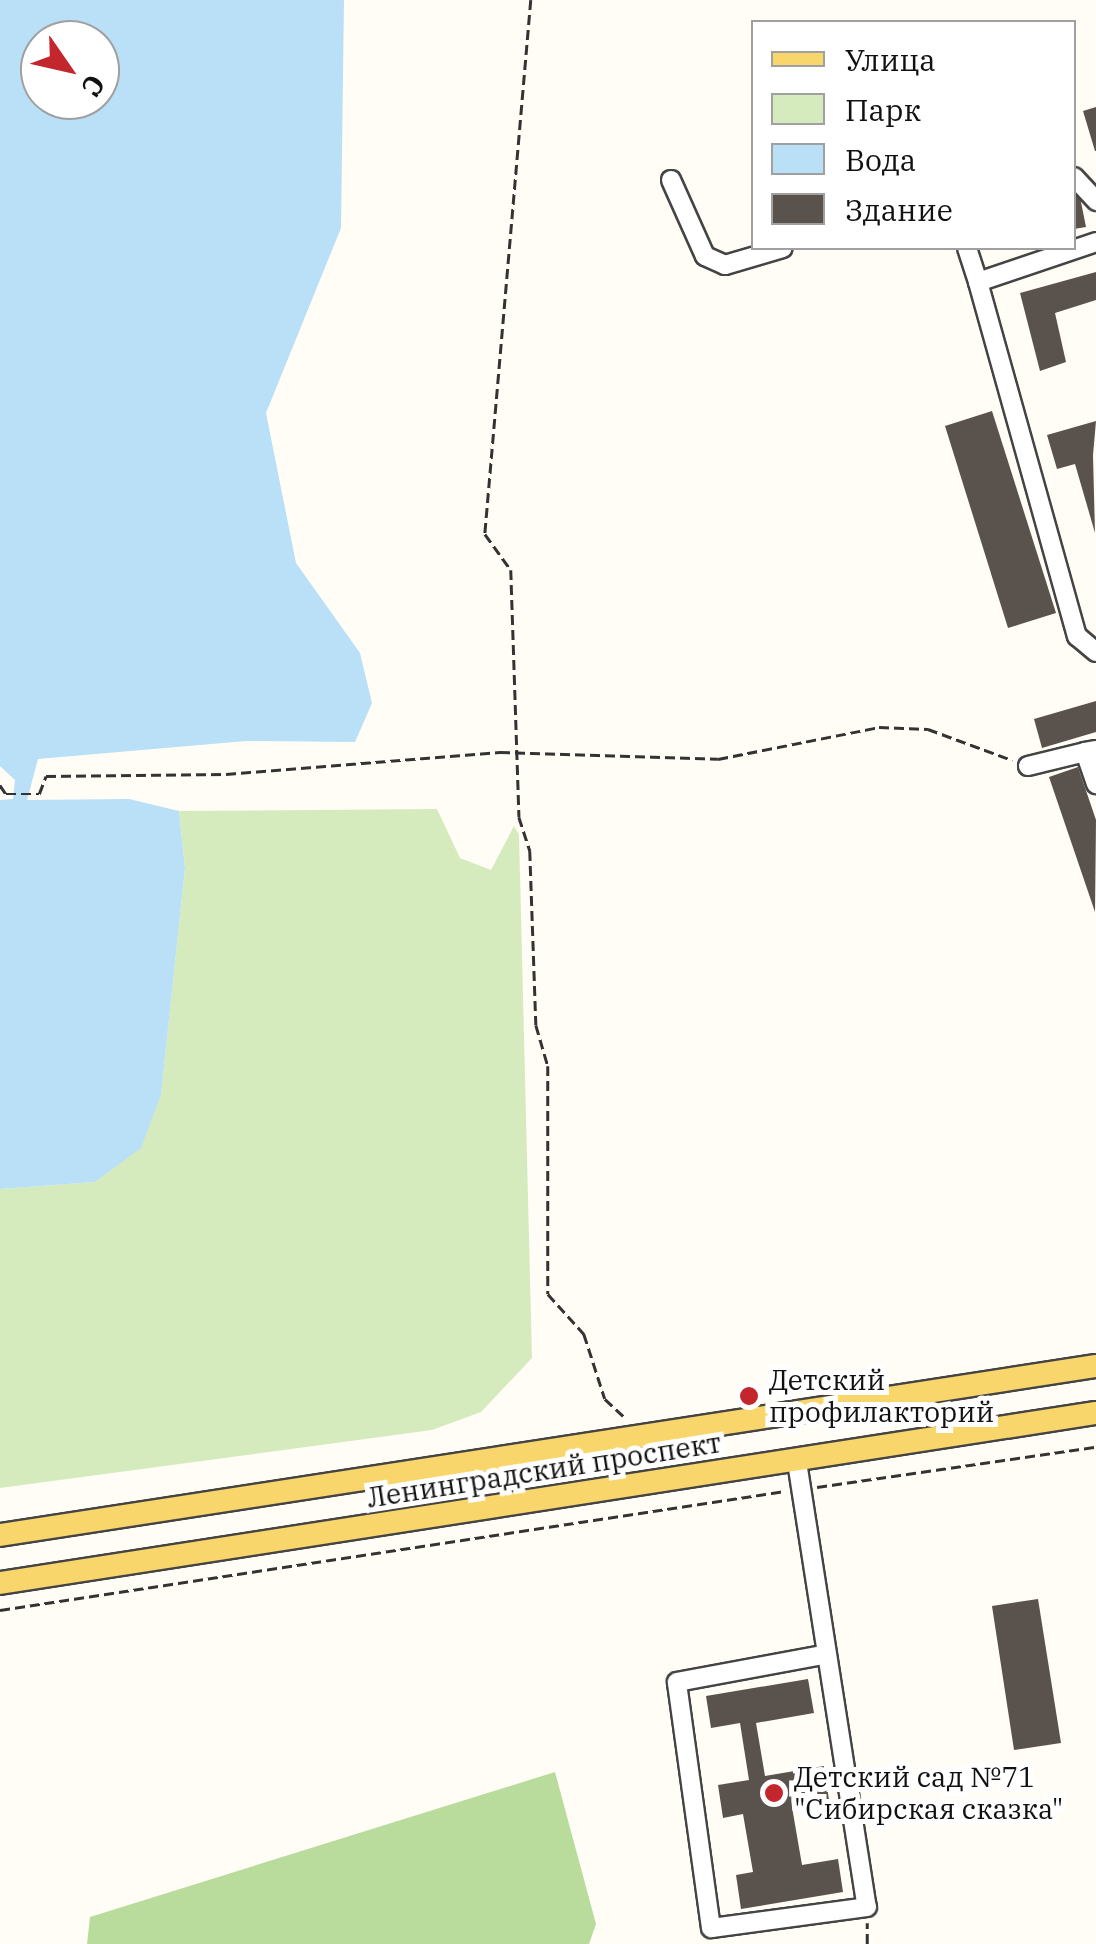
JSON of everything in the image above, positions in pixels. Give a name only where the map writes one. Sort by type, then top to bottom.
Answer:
[{"type":"main road","name":"Ленинградский проспект","points":[[0,1535],[1096,1366]]},
{"type":"main road","name":"Ленинградский проспект","points":[[0,1583],[1096,1413]]},
{"type":"lane","points":[[1076,179],[1096,201]]},
{"type":"lane","points":[[671,180],[705,256],[725,264],[776,250]]},
{"type":"lane","points":[[967,250],[1078,636],[1096,652]]},
{"type":"lane","points":[[978,282],[1072,250]]},
{"type":"lane","points":[[1028,766],[1090,751],[1096,784]]},
{"type":"lane","points":[[797,1462],[823,1655],[867,1907],[711,1928],[678,1682],[823,1655]]},
{"type":"path","points":[[532,0],[485,534],[510,570],[536,1025],[548,1066],[548,1294],[584,1334],[605,1399],[632,1425]]},
{"type":"path","points":[[0,785],[6,794],[39,794],[46,776],[520,754],[718,759],[879,726],[928,729],[1028,766]]},
{"type":"path","points":[[0,1610],[1096,1447]]},
{"type":"green space","points":[[437,809],[460,858],[491,870],[514,826],[519,835],[532,1358],[481,1412],[432,1430],[0,1488],[0,1189],[95,1182],[161,1094],[185,868],[179,811]]},
{"type":"green space","points":[[555,1772],[596,1924],[589,1944],[87,1944],[90,1917]]},
{"type":"water","points":[[0,0],[344,0],[341,228],[266,413],[296,563],[360,653],[372,703],[355,742],[246,741],[38,759],[27,800],[129,799],[179,811],[185,868],[161,1095],[141,1148],[95,1182],[0,1189],[0,800],[13,799],[15,780],[0,766]]},
{"type":"building","points":[[1096,107],[1096,151],[1095,151],[1083,111]]},
{"type":"building","points":[[1079,192],[1086,227],[1076,229]]},
{"type":"building","points":[[1096,272],[1096,300],[1055,313],[1066,362],[1040,371],[1020,293]]},
{"type":"building","points":[[992,411],[1056,613],[1008,628],[945,426]]},
{"type":"building","points":[[1096,421],[1095,533],[1075,464],[1057,469],[1047,435]]},
{"type":"building","points":[[1096,701],[1096,732],[1042,748],[1034,719]]},
{"type":"building","points":[[1078,767],[1096,820],[1095,912],[1049,777]]},
{"type":"building","points":[[1038,1599],[1061,1743],[1014,1750],[992,1606]]},
{"type":"building","name":"Детский сад №71 \"Сибирская сказка\"","points":[[808,1679],[814,1713],[756,1723],[765,1776],[824,1766],[829,1800],[792,1807],[802,1865],[838,1859],[843,1892],[741,1909],[736,1875],[753,1872],[743,1814],[723,1818],[718,1785],[749,1780],[740,1723],[711,1728],[706,1696]]},
{"type":"place","name":"Детский профилакторий","points":[[749,1396]]},
{"type":"place","name":"Детский сад №71 \"Сибирская сказка\"","points":[[774,1793]]}]
